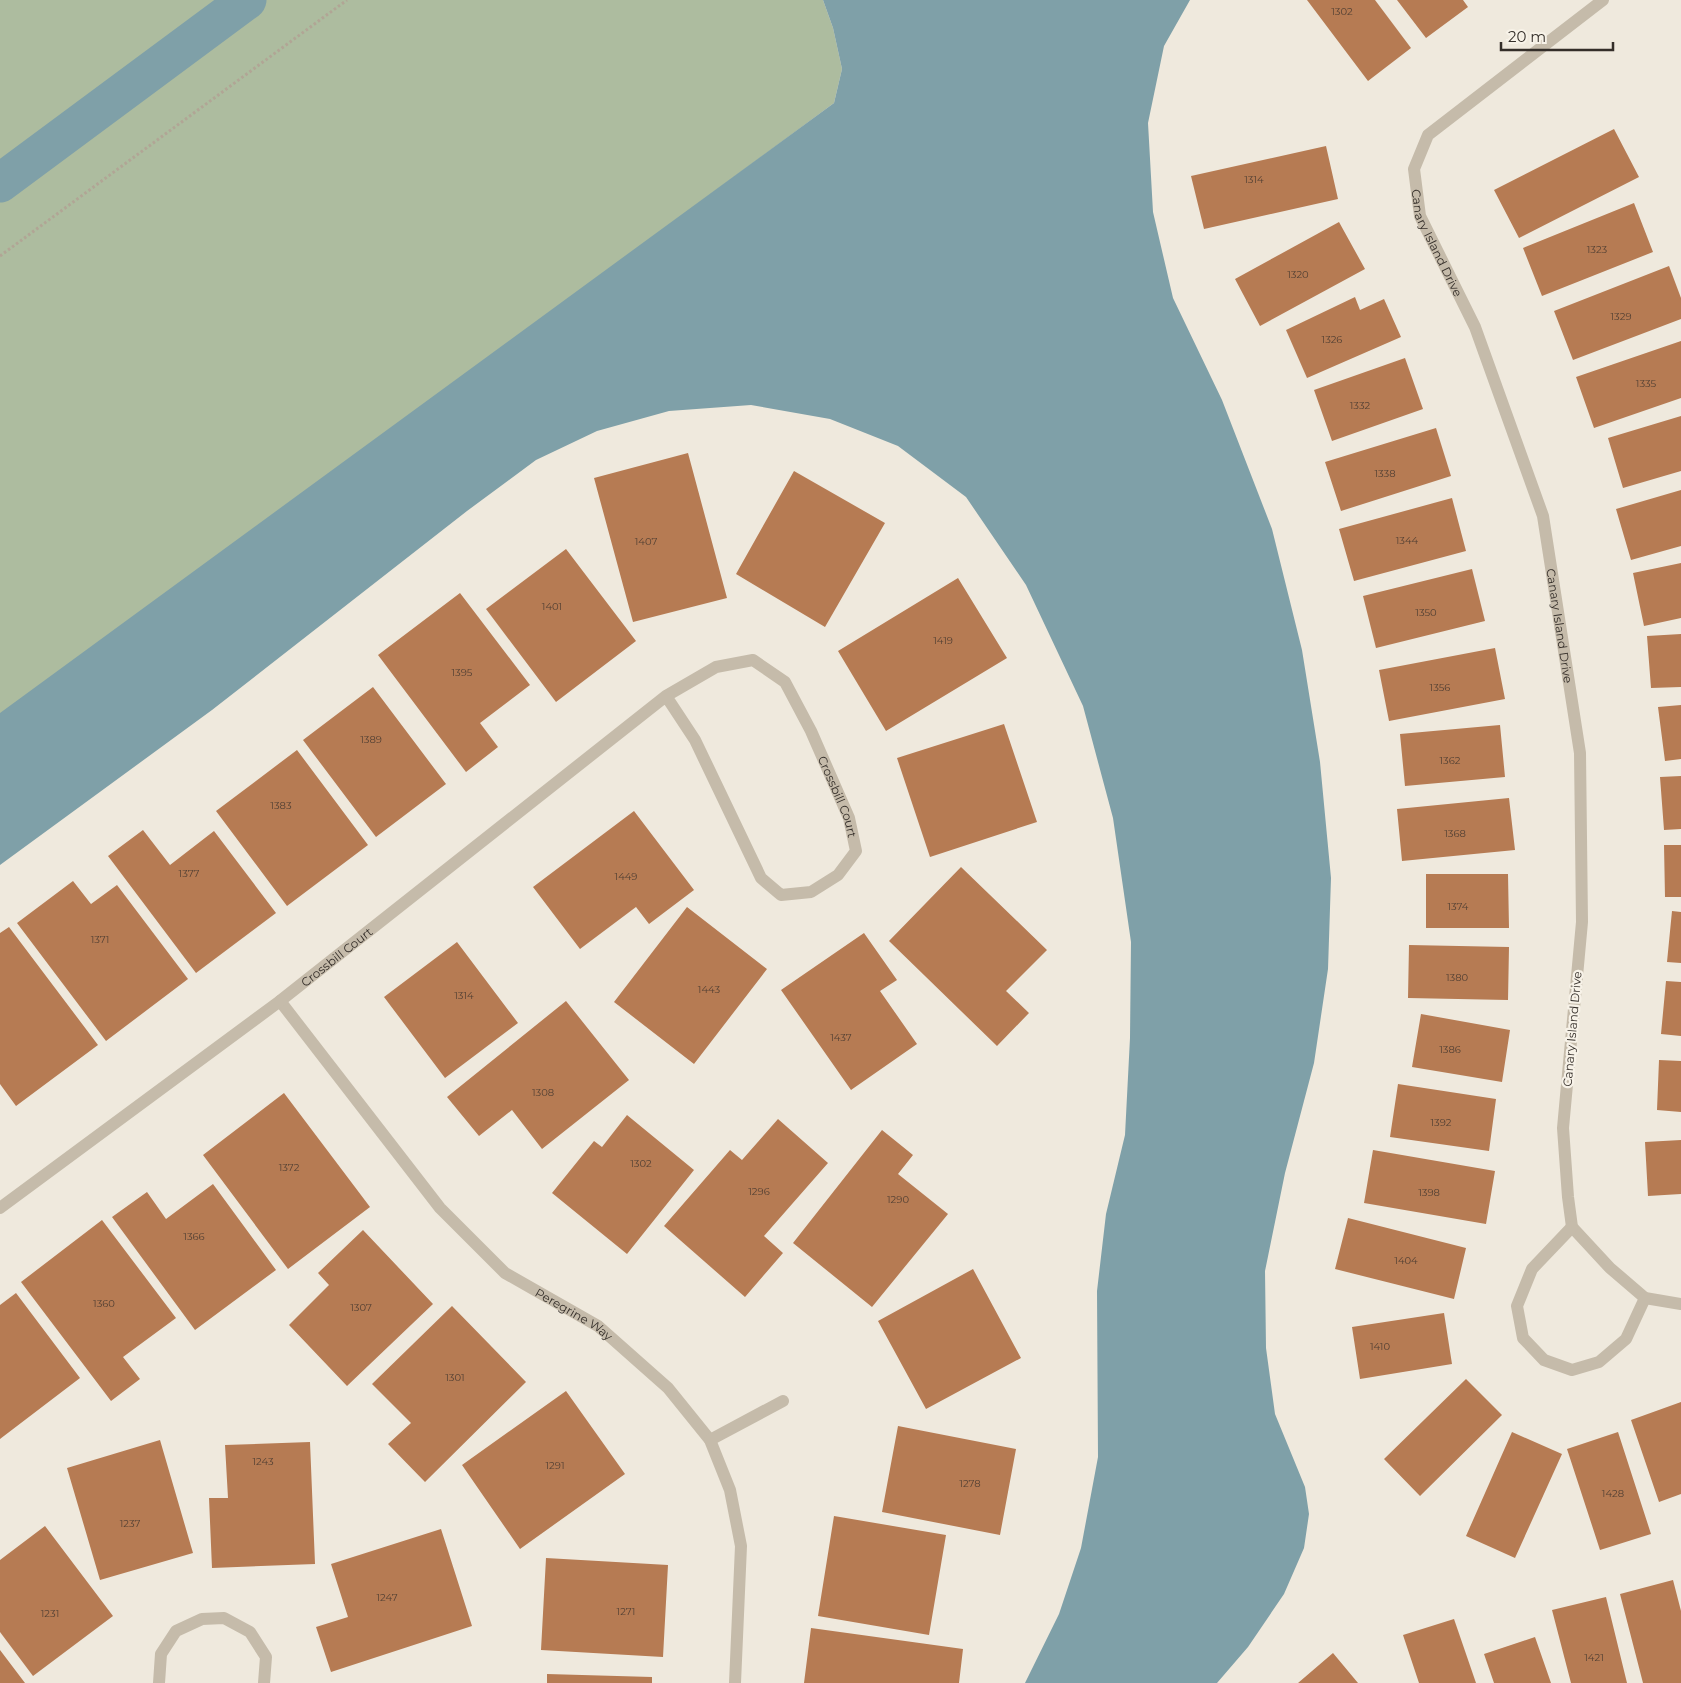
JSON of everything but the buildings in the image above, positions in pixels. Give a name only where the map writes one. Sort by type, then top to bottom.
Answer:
[{"type":"street","name":"Canary Island Drive","points":[[1572,1228],[1563,1128],[1582,922],[1580,753],[1543,516],[1475,327],[1420,216],[1414,169],[1428,135],[1603,0]]},
{"type":"street","name":"Crossbill Court","points":[[0,1208],[280,1001],[666,696],[716,667],[753,660],[785,682],[810,731],[849,818],[856,851],[838,874],[811,892],[781,894],[761,878],[695,740],[666,696]]},
{"type":"street","name":"Peregrine Way","points":[[280,1001],[440,1208],[505,1273],[598,1326],[668,1388],[710,1440],[730,1490],[740,1546],[735,1683]]},
{"type":"street","points":[[1645,1298],[1626,1338],[1599,1362],[1572,1370],[1544,1360],[1523,1338],[1517,1306],[1532,1269],[1572,1228],[1610,1268],[1645,1298],[1681,1304]]},
{"type":"street","points":[[710,1440],[783,1401]]},
{"type":"street","points":[[159,1683],[161,1654],[176,1630],[202,1619],[224,1618],[250,1632],[266,1657],[264,1683]]},
{"type":"path","points":[[0,256],[346,0]]},
{"type":"green space","points":[[0,0],[823,0],[833,28],[842,69],[834,103],[0,719]]},
{"type":"water","points":[[823,0],[1190,0],[1164,46],[1148,123],[1153,212],[1173,298],[1222,400],[1272,529],[1302,650],[1320,762],[1331,878],[1328,969],[1314,1063],[1285,1173],[1265,1271],[1266,1348],[1275,1414],[1305,1487],[1309,1514],[1304,1548],[1284,1594],[1248,1647],[1217,1683],[1025,1683],[1059,1614],[1081,1548],[1098,1457],[1097,1291],[1106,1214],[1125,1135],[1130,1038],[1131,942],[1113,818],[1083,706],[1026,585],[966,497],[898,446],[830,419],[751,405],[669,411],[597,431],[536,460],[467,511],[212,710],[0,865],[0,713],[834,103],[842,69],[833,28]]},
{"type":"waterway","points":[[0,183],[247,0]]}]
